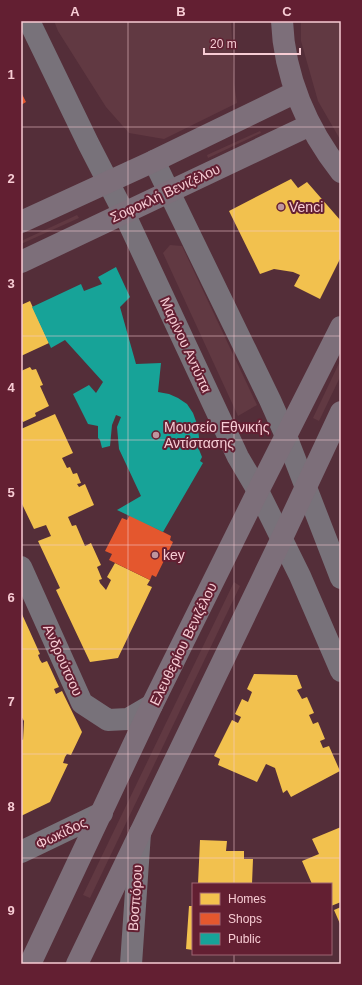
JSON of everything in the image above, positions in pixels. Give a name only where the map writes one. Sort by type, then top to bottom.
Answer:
[{"type":"main road","points":[[282,21],[287,60],[296,92],[310,125],[327,154],[341,172]]},
{"type":"main road","points":[[21,222],[108,183],[296,92]]},
{"type":"main road","name":"Σοφοκλή Βενιζέλου","points":[[21,262],[310,125]]},
{"type":"main road","name":"Ελευθερίου Βενιζέλου","points":[[30,964],[152,705],[341,327]]},
{"type":"main road","points":[[76,964],[282,538],[341,412]]},
{"type":"street","name":"Μαρίνου Αντύπα","points":[[28,21],[124,213],[238,457],[258,491],[282,538],[341,671]]},
{"type":"street","points":[[154,161],[270,400],[286,436],[305,489],[341,578]]},
{"type":"street","name":"Ανδρούτσου","points":[[21,567],[82,703],[108,720],[128,719],[152,705]]},
{"type":"street","name":"Φωκίδος","points":[[21,852],[102,813]]},
{"type":"street","name":"Βοσπόρου","points":[[131,964],[140,832]]},
{"type":"shaded area","points":[[54,21],[231,21],[234,83],[237,103],[164,139],[129,133],[106,107],[58,31]]},
{"type":"shaded area","points":[[301,21],[341,21],[341,141],[318,101],[301,41]]},
{"type":"shaded area","points":[[260,131],[261,133],[208,158],[207,155]]},
{"type":"shaded area","points":[[77,215],[79,218],[21,244],[21,241]]},
{"type":"shaded area","points":[[170,245],[182,246],[257,405],[238,416],[163,253]]},
{"type":"shaded area","points":[[341,359],[341,375],[319,421],[313,418]]},
{"type":"shaded area","points":[[234,582],[240,586],[90,898],[83,895]]},
{"type":"building: Homes","points":[[291,179],[298,188],[307,182],[341,221],[341,257],[320,299],[294,286],[300,275],[293,272],[274,269],[260,274],[229,211]]},
{"type":"building: Homes","points":[[30,301],[49,343],[21,356],[21,305]]},
{"type":"building: Homes","points":[[30,367],[32,370],[36,369],[43,385],[40,386],[49,406],[35,413],[36,416],[23,422],[21,419],[21,371]]},
{"type":"building: Homes","points":[[55,414],[73,453],[62,458],[67,468],[70,467],[73,474],[77,473],[81,483],[77,484],[79,487],[85,484],[94,505],[68,517],[72,526],[76,525],[85,546],[91,543],[101,565],[97,567],[102,579],[99,580],[100,583],[106,590],[111,580],[107,577],[115,563],[150,580],[147,585],[152,587],[118,658],[90,662],[56,590],[60,588],[38,541],[51,536],[46,525],[34,529],[21,502],[21,429]]},
{"type":"building: Homes","points":[[21,612],[40,654],[38,655],[40,660],[42,663],[47,661],[59,687],[54,689],[56,694],[62,691],[82,732],[71,755],[67,754],[65,757],[63,763],[68,764],[50,802],[21,816],[21,739],[23,740],[24,721],[21,716]]},
{"type":"building: Homes","points":[[254,674],[297,675],[302,688],[297,690],[302,699],[307,697],[314,713],[309,715],[313,724],[318,722],[325,739],[320,741],[323,748],[329,746],[340,771],[291,797],[287,790],[283,793],[275,768],[266,764],[257,782],[218,765],[220,759],[214,756],[232,720],[238,723],[241,717],[235,714],[242,699],[248,702],[252,692],[247,689]]},
{"type":"building: Homes","points":[[341,827],[341,902],[332,906],[332,883],[312,883],[302,861],[319,854],[312,839]]},
{"type":"building: Homes","points":[[200,840],[227,841],[226,851],[244,851],[244,859],[253,859],[252,883],[198,883]]},
{"type":"building: Homes","points":[[189,906],[192,906],[192,950],[186,949]]},
{"type":"building: Homes","points":[[341,907],[341,926],[334,910]]},
{"type":"building: Shops","points":[[21,92],[26,102],[21,105]]},
{"type":"building: Shops","points":[[130,515],[171,536],[170,540],[173,542],[156,577],[152,575],[150,580],[109,560],[112,554],[105,551],[122,518],[127,520]]},
{"type":"building: Public","points":[[116,267],[130,297],[120,307],[136,364],[161,363],[158,392],[169,394],[187,404],[193,413],[197,424],[199,437],[198,447],[202,457],[200,461],[203,463],[163,532],[117,510],[141,496],[119,449],[117,427],[121,417],[116,415],[112,425],[110,446],[102,448],[98,438],[98,426],[88,424],[73,394],[89,385],[96,393],[103,382],[65,340],[51,348],[32,307],[81,284],[84,291],[102,284],[98,277]]},
{"type":"place","name":"Venci","points":[[281,207]]},
{"type":"place","name":"Μουσείο Εθνικής Αντίστασης","points":[[156,435]]},
{"type":"place","name":"key","points":[[155,555]]}]
